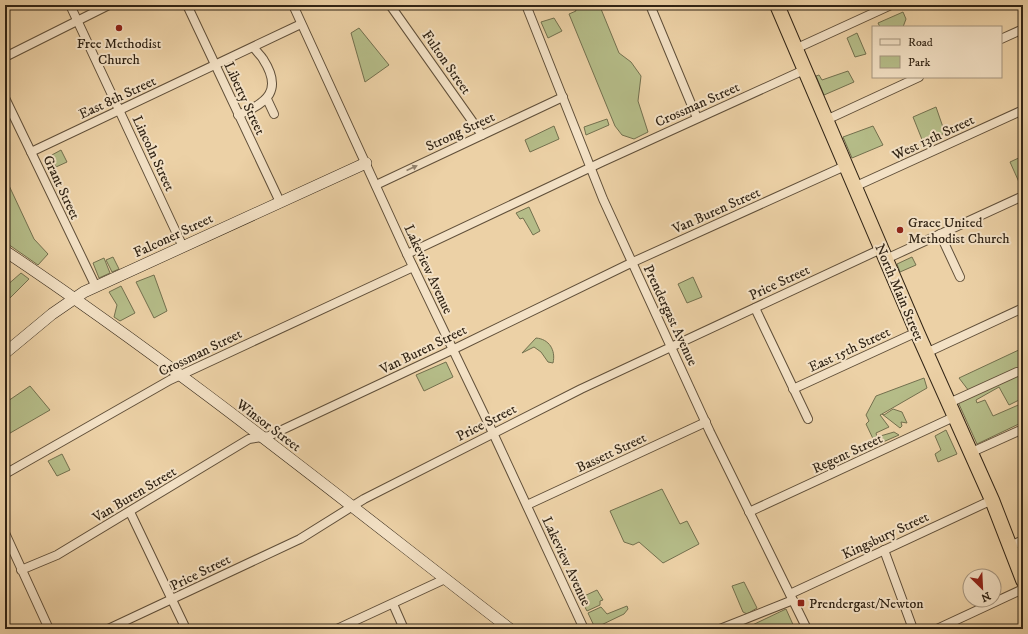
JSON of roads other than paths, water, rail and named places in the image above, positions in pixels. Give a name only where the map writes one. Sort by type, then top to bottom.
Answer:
[{"type":"highway","name":"North Main Street","points":[[777,5],[801,46],[804,70],[926,353],[972,452],[1023,580]]},
{"type":"street","name":"Lincoln Street","points":[[70,5],[183,246]]},
{"type":"street","points":[[5,57],[109,5]]},
{"type":"street","name":"Liberty Street","points":[[187,5],[280,202]]},
{"type":"street","name":"Lakeview Avenue","points":[[293,5],[413,267],[452,350],[494,433],[584,629]]},
{"type":"street","name":"Fulton Street","points":[[390,5],[482,136]]},
{"type":"street","name":"Prendergast Avenue","points":[[526,5],[590,167],[706,422],[807,629]]},
{"type":"street","points":[[650,5],[697,118]]},
{"type":"street","points":[[801,46],[892,5]]},
{"type":"street","name":"East 8th Street","points":[[31,152],[301,24]]},
{"type":"street","points":[[1002,39],[1023,29]]},
{"type":"street","points":[[238,115],[254,108],[267,99],[273,88],[273,80],[264,60],[254,47]]},
{"type":"street","name":"Crossman Street","points":[[407,254],[590,167],[804,70]]},
{"type":"street","points":[[826,120],[917,78]]},
{"type":"street","name":"Strong Street","points":[[376,184],[563,97]]},
{"type":"street","name":"Grant Street","points":[[5,98],[96,287]]},
{"type":"street","points":[[267,99],[274,114]]},
{"type":"street","name":"West 13th Street","points":[[854,187],[1023,110]]},
{"type":"street","name":"Falconer Street","points":[[5,353],[35,327],[75,298],[183,246],[366,162]]},
{"type":"street","name":"Van Buren Street","points":[[22,570],[57,554],[130,512],[249,439],[269,436],[452,350],[633,262],[845,166]]},
{"type":"street","name":"Price Street","points":[[108,629],[173,600],[300,539],[351,507],[494,433],[672,347],[755,308],[884,254],[940,234],[1023,196]]},
{"type":"street","points":[[940,234],[960,277]]},
{"type":"street","name":"Winsor Street","points":[[5,251],[75,298],[261,437],[510,629]]},
{"type":"street","name":"Crossman Street","points":[[5,474],[179,376],[413,267]]},
{"type":"street","points":[[755,308],[792,389],[808,419]]},
{"type":"street","points":[[926,353],[1023,308]]},
{"type":"street","name":"East 15th Street","points":[[792,389],[917,332]]},
{"type":"street","points":[[949,403],[1017,372]]},
{"type":"street","name":"Regent Street","points":[[749,512],[956,416]]},
{"type":"street","name":"Bassett Street","points":[[527,505],[706,422]]},
{"type":"street","points":[[972,452],[1023,429]]},
{"type":"street","name":"Kingsbury Street","points":[[720,629],[791,597],[884,550],[992,500]]},
{"type":"street","points":[[130,512],[186,629]]},
{"type":"street","points":[[5,534],[49,629]]},
{"type":"street","points":[[1010,546],[1023,540]]},
{"type":"street","points":[[884,550],[913,629]]},
{"type":"street","points":[[337,629],[445,579]]},
{"type":"street","points":[[937,629],[1023,589]]},
{"type":"street","points":[[393,604],[404,629]]},
{"type":"place","name":"Free Methodist Church","points":[[119,28]]},
{"type":"place","name":"Grace United Methodist Church","points":[[900,230]]},
{"type":"place","name":"Prendergast/Newton","points":[[801,603]]}]
